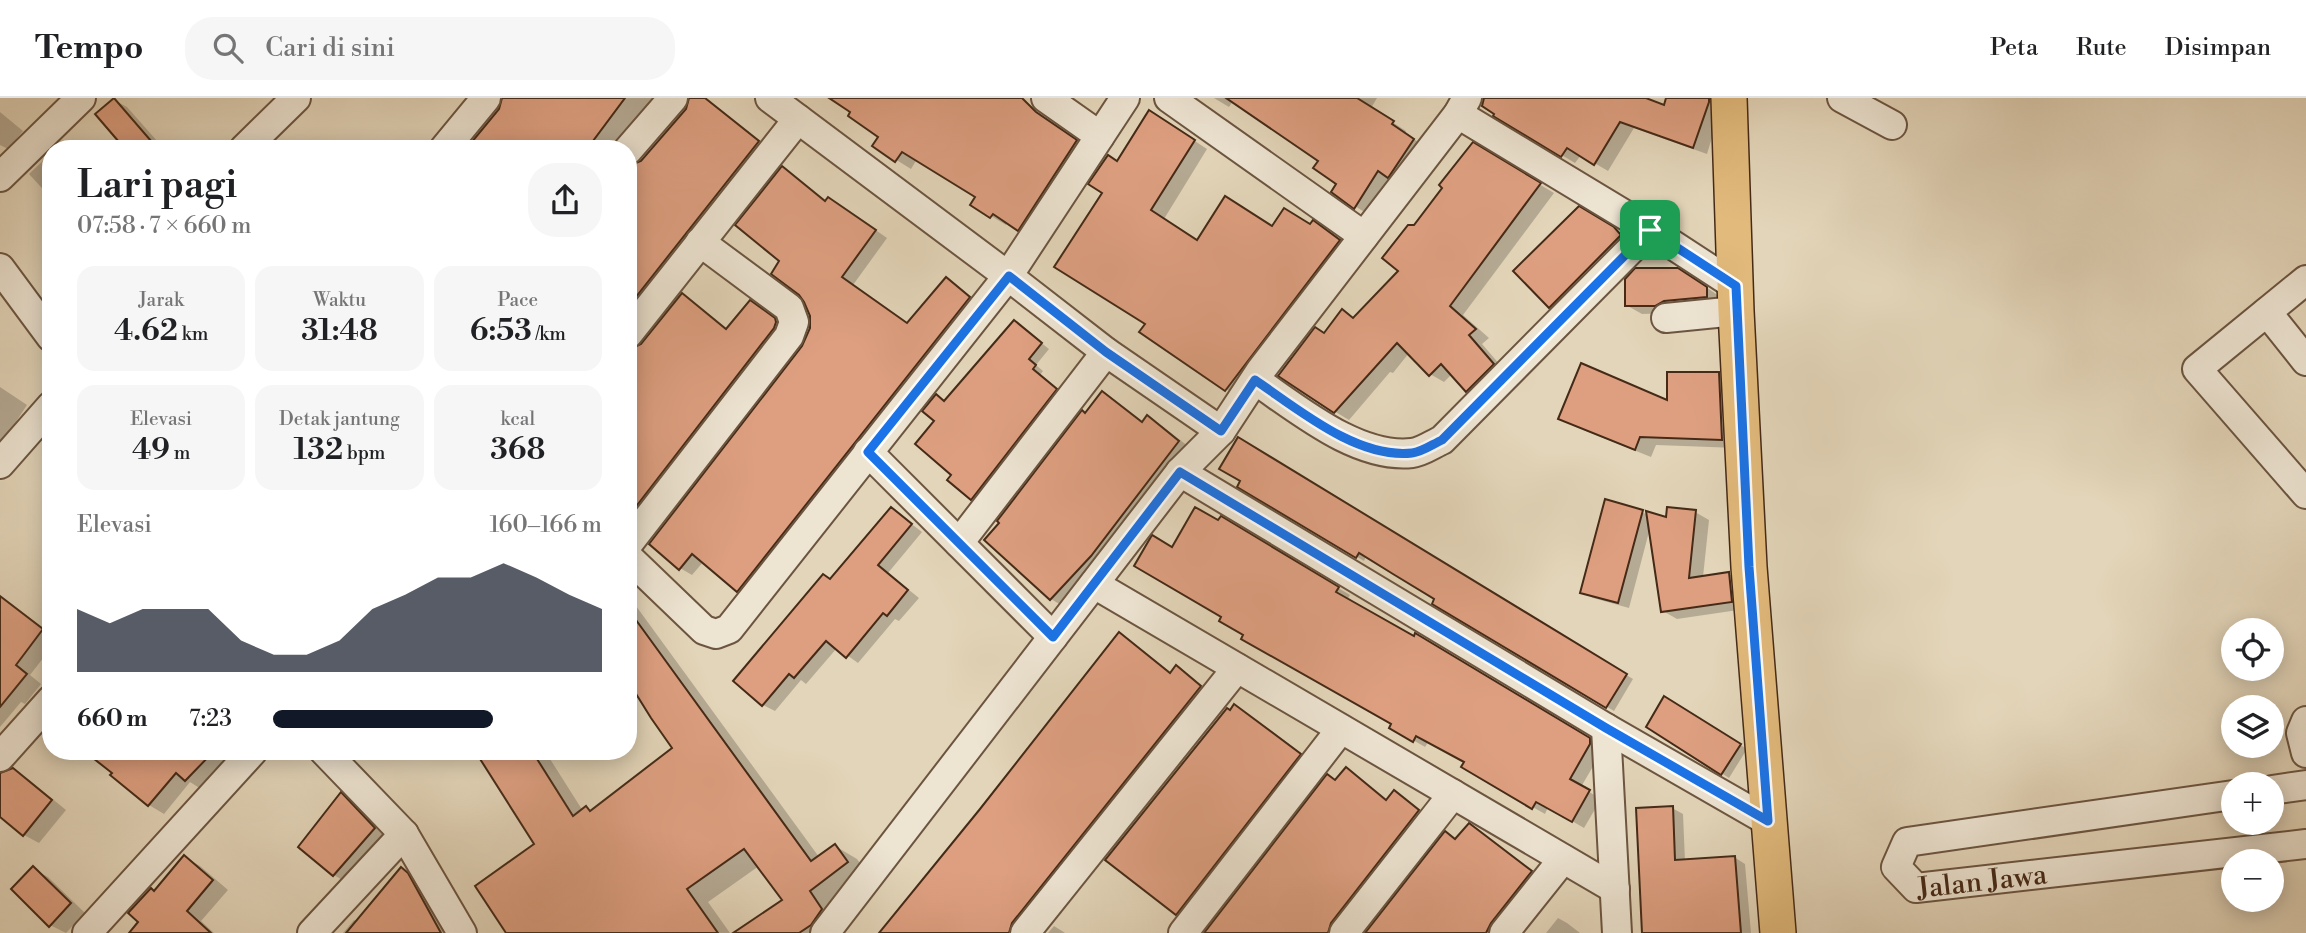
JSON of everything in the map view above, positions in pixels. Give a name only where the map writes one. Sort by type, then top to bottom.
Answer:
[{"type":"main road","points":[[1730,98],[1736,299],[1749,567],[1778,933]]},
{"type":"street","points":[[0,177],[81,98]]},
{"type":"street","points":[[253,140],[296,98]]},
{"type":"street","points":[[451,140],[486,98]]},
{"type":"street","points":[[637,140],[673,98]]},
{"type":"street","points":[[770,98],[1009,276],[1106,352],[1221,431]]},
{"type":"street","points":[[1046,98],[1100,136]]},
{"type":"street","points":[[637,566],[704,630],[723,633],[1009,276],[1125,98]]},
{"type":"street","points":[[1169,98],[1364,236]]},
{"type":"street","points":[[1842,98],[1892,125]]},
{"type":"street","points":[[825,933],[1180,472],[1221,431],[1255,380],[1463,106],[1650,230],[1736,299]]},
{"type":"street","points":[[637,322],[798,119]]},
{"type":"street","points":[[1255,380],[1312,420],[1354,442],[1381,451],[1414,453],[1442,440],[1650,230]]},
{"type":"street","points":[[637,532],[789,336],[794,322],[789,309],[700,242]]},
{"type":"street","points":[[0,268],[42,323]]},
{"type":"street","points":[[2306,280],[2197,369],[2306,494]]},
{"type":"street","points":[[1666,318],[1736,299]]},
{"type":"street","points":[[2267,312],[2306,361]]},
{"type":"street","points":[[959,543],[1106,352]]},
{"type":"street","points":[[0,464],[42,415]]},
{"type":"street","points":[[868,452],[1053,637]]},
{"type":"street","points":[[1180,472],[1606,728],[1768,821]]},
{"type":"street","points":[[1094,584],[1615,889]]},
{"type":"street","points":[[1025,933],[1237,668]]},
{"type":"street","points":[[0,757],[42,710]]},
{"type":"street","points":[[2306,721],[2301,733],[2306,753]]},
{"type":"street","points":[[1606,728],[1617,933]]},
{"type":"street","points":[[1183,933],[1341,729]]},
{"type":"street","points":[[87,933],[245,760]]},
{"type":"street","points":[[333,760],[404,834],[462,933]]},
{"type":"street","points":[[2284,788],[2306,785]]},
{"type":"street","points":[[1344,933],[1453,794]]},
{"type":"street","name":"Jalan Jawa","points":[[2221,797],[1907,842],[1896,867],[1916,888],[2306,844]]},
{"type":"street","points":[[312,933],[404,834]]},
{"type":"street","points":[[1504,933],[1563,859]]},
{"type":"building","points":[[114,98],[150,140],[117,140],[95,114]]},
{"type":"building","points":[[502,98],[625,98],[594,140],[473,140],[499,109]]},
{"type":"building","points":[[689,98],[705,98],[759,141],[637,296],[637,163],[686,109]]},
{"type":"building","points":[[829,98],[1022,98],[1036,112],[1077,140],[1018,231],[993,214],[990,218],[970,205],[975,197],[902,152],[895,162],[872,146],[878,137],[848,116],[850,112]]},
{"type":"building","points":[[1226,98],[1357,98],[1394,121],[1392,124],[1414,139],[1388,178],[1378,171],[1354,209],[1331,192],[1336,184],[1313,168],[1318,161]]},
{"type":"building","points":[[1484,98],[1646,98],[1664,105],[1666,98],[1709,98],[1709,102],[1693,148],[1620,122],[1594,165],[1567,148],[1561,157],[1493,116],[1494,114],[1482,106]]},
{"type":"building","points":[[1149,110],[1195,140],[1151,210],[1197,240],[1225,196],[1272,226],[1284,208],[1310,224],[1313,220],[1340,240],[1225,391],[1139,332],[1145,324],[1054,267],[1102,193],[1088,184],[1108,155],[1117,161]]},
{"type":"building","points":[[1473,142],[1541,183],[1450,306],[1476,329],[1469,335],[1494,364],[1466,392],[1441,364],[1429,376],[1397,343],[1334,413],[1278,376],[1315,327],[1324,333],[1342,309],[1353,318],[1398,271],[1382,258],[1408,225],[1414,225],[1442,188],[1439,185]]},
{"type":"building","points":[[782,166],[825,201],[828,197],[876,230],[842,277],[907,323],[946,277],[970,297],[737,592],[692,554],[679,570],[649,544],[802,346],[810,328],[810,316],[799,295],[771,274],[779,261],[735,225]]},
{"type":"building","points":[[1579,206],[1614,227],[1621,235],[1549,308],[1513,271]]},
{"type":"building","points":[[1635,268],[1678,268],[1707,287],[1707,297],[1664,301],[1655,306],[1625,306],[1625,279]]},
{"type":"building","points":[[682,293],[726,329],[750,300],[775,318],[776,322],[637,505],[637,346]]},
{"type":"building","points":[[1014,320],[1042,343],[1029,359],[1036,365],[1033,369],[1057,389],[971,500],[947,480],[951,475],[915,444],[934,421],[922,411],[936,394],[944,401]]},
{"type":"building","points":[[1581,363],[1667,400],[1667,372],[1719,372],[1722,440],[1640,437],[1635,450],[1558,419]]},
{"type":"building","points":[[1102,391],[1142,422],[1147,415],[1179,441],[1091,556],[1050,600],[984,540],[1082,410],[1085,413]]},
{"type":"building","points":[[1238,437],[1627,674],[1606,708],[1432,604],[1434,599],[1359,553],[1356,558],[1237,487],[1240,481],[1219,469]]},
{"type":"building","points":[[1605,499],[1643,510],[1618,603],[1580,593]]},
{"type":"building","points":[[891,507],[912,524],[878,565],[908,590],[887,616],[883,613],[846,658],[826,641],[794,678],[789,674],[762,706],[733,681],[823,574],[830,579]]},
{"type":"building","points":[[1195,507],[1218,520],[1221,516],[1339,587],[1336,592],[1414,636],[1415,633],[1590,738],[1590,744],[1570,779],[1590,790],[1572,822],[1536,802],[1532,809],[1461,767],[1464,762],[1416,736],[1413,742],[1389,728],[1391,724],[1241,639],[1243,635],[1219,621],[1221,617],[1134,566],[1152,535],[1172,547]]},
{"type":"building","points":[[1667,507],[1696,510],[1689,578],[1729,572],[1732,602],[1661,612],[1646,511],[1666,517]]},
{"type":"building","points":[[0,596],[42,630],[16,665],[27,674],[0,707]]},
{"type":"building","points":[[637,621],[811,861],[835,844],[848,862],[810,891],[822,909],[811,925],[799,933],[733,933],[782,900],[744,849],[687,889],[718,933],[506,933],[475,886],[534,844],[481,760],[538,760],[573,816],[586,806],[590,811],[672,748],[637,695]]},
{"type":"building","points":[[1119,632],[1170,673],[1176,665],[1201,686],[1012,923],[1009,933],[879,933],[980,809]]},
{"type":"building","points":[[1664,696],[1741,744],[1721,775],[1646,727]]},
{"type":"building","points":[[1234,704],[1301,754],[1176,915],[1105,860],[1227,708],[1230,710]]},
{"type":"building","points":[[95,760],[205,760],[185,781],[176,773],[148,806],[110,775],[112,773]]},
{"type":"building","points":[[1346,767],[1386,800],[1394,790],[1419,810],[1331,923],[1328,933],[1204,933],[1327,774],[1335,780]]},
{"type":"building","points":[[13,768],[52,800],[23,836],[0,817],[0,773]]},
{"type":"building","points":[[341,792],[375,828],[333,876],[298,847]]},
{"type":"building","points":[[1673,806],[1675,860],[1735,856],[1741,933],[1642,933],[1636,808]]},
{"type":"building","points":[[1469,823],[1532,871],[1486,933],[1365,933],[1445,831],[1455,839]]},
{"type":"building","points":[[184,855],[213,880],[187,911],[211,933],[129,933],[138,922],[128,913],[151,888],[154,891]]},
{"type":"building","points":[[33,866],[71,903],[49,927],[11,889]]},
{"type":"building","points":[[401,867],[408,873],[441,933],[346,933]]},
{"type":"route","points":[[1650,230],[1736,286],[1749,567],[1768,821],[1606,728],[1180,472],[1053,637],[868,452],[1009,276],[1106,352],[1221,431],[1255,380],[1312,420],[1354,442],[1381,451],[1414,453],[1442,440],[1650,230]]}]
